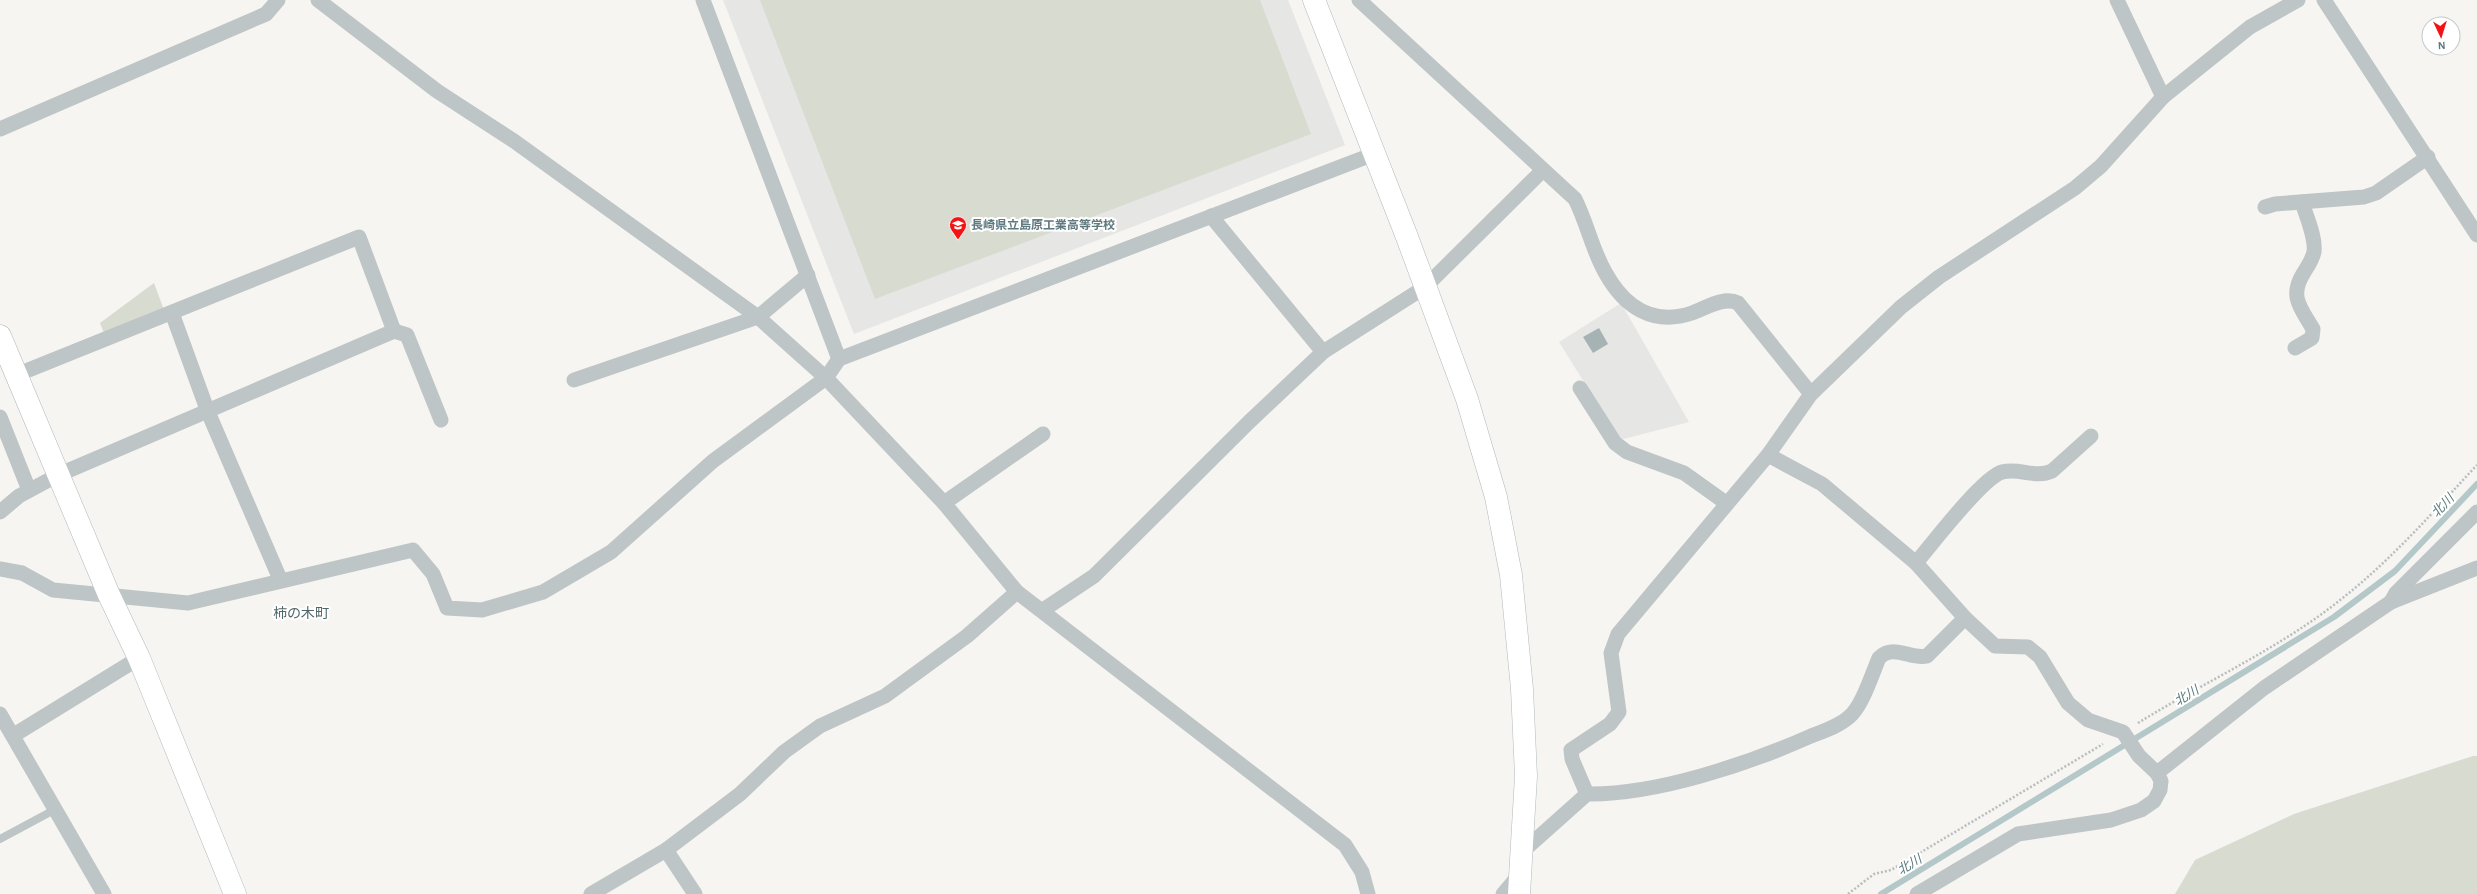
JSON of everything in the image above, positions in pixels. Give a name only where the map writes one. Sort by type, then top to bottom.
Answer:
[{"type":"street","points":[[0,129],[266,14],[278,0]]},
{"type":"street","points":[[318,0],[437,91],[514,141],[758,317],[826,378],[944,503],[1017,592],[1043,610],[1345,845],[1362,872],[1368,894]]},
{"type":"street","points":[[703,0],[839,359]]},
{"type":"street","points":[[1314,0],[1467,400],[1496,497],[1510,575],[1519,646],[1526,768],[1520,884],[1503,894]]},
{"type":"street","points":[[1359,0],[1574,199],[1583,215],[1605,272],[1624,298],[1644,314],[1664,317],[1690,314],[1728,300],[1738,302],[1811,394]]},
{"type":"street","points":[[2117,0],[2163,96]]},
{"type":"street","points":[[1587,794],[1572,759],[1571,750],[1610,724],[1619,712],[1611,653],[1618,634],[1726,503],[1768,455],[1811,394],[1902,307],[1939,277],[2075,188],[2101,166],[2163,96],[2250,27],[2298,0]]},
{"type":"street","points":[[2324,0],[2428,157],[2477,235]]},
{"type":"street","points":[[0,569],[22,573],[53,590],[188,603],[280,580],[413,550],[433,574],[447,608],[482,610],[543,592],[611,552],[713,461],[826,378],[839,359],[1374,154]]},
{"type":"street","points":[[2265,207],[2302,202],[2364,197],[2376,193],[2428,157]]},
{"type":"street","points":[[1043,610],[1094,576],[1248,422],[1323,352],[1425,287],[1543,170]]},
{"type":"street","points":[[2295,348],[2312,338],[2313,334],[2313,329],[2296,298],[2298,283],[2311,261],[2314,251],[2313,239],[2302,202]]},
{"type":"street","points":[[1211,216],[1323,352]]},
{"type":"street","points":[[16,375],[359,237],[394,331]]},
{"type":"street","points":[[574,380],[758,317],[808,275]]},
{"type":"street","points":[[172,313],[208,412],[280,580]]},
{"type":"street","points":[[0,512],[19,496],[58,475],[394,331],[407,335],[441,420]]},
{"type":"street","points":[[0,336],[109,595],[139,658],[235,894]]},
{"type":"street","points":[[1580,388],[1615,443],[1627,452],[1684,473],[1726,503]]},
{"type":"street","points":[[0,417],[30,490]]},
{"type":"street","points":[[944,503],[1043,434]]},
{"type":"street","points":[[1916,563],[1958,512],[1994,476],[2008,471],[2046,474],[2052,471],[2091,436]]},
{"type":"street","points":[[1768,455],[1822,484],[1916,563],[1965,618],[1995,646],[2028,648],[2040,657],[2068,703],[2088,720],[2125,734],[2139,756],[2157,773],[2161,781],[2160,790],[2154,801],[2141,810],[2111,820],[2018,834],[1917,894]]},
{"type":"street","points":[[2391,602],[2396,593],[2477,512]]},
{"type":"street","points":[[2157,773],[2264,688],[2391,602],[2477,568]]},
{"type":"street","points":[[591,894],[666,850],[740,794],[784,752],[820,726],[886,696],[967,636],[1017,592]]},
{"type":"street","points":[[1522,852],[1587,794],[1611,794],[1666,784],[1780,750],[1841,723],[1855,711],[1880,658],[1884,654],[1894,651],[1916,657],[1927,656],[1965,618]]},
{"type":"street","points":[[14,734],[139,658]]},
{"type":"street","points":[[0,714],[14,734],[104,894]]},
{"type":"street","points":[[666,850],[695,894]]},
{"type":"lane","points":[[0,839],[56,809]]},
{"type":"path","points":[[1848,894],[1874,874],[1891,870],[2125,734],[2179,698],[2244,665],[2343,598],[2384,564],[2477,465]]},
{"type":"shaded area","name":"長崎県立島原工業高等学校","points":[[723,0],[1288,0],[1345,145],[854,334]]},
{"type":"shaded area","name":"長崎県立島原工業高等学校","points":[[760,0],[1260,0],[1311,134],[875,299]]},
{"type":"shaded area","points":[[154,283],[164,310],[104,333],[100,323]]},
{"type":"shaded area","points":[[1621,303],[1689,422],[1620,440],[1559,342]]},
{"type":"shaded area","points":[[2473,756],[2477,756],[2477,894],[2175,894],[2195,860],[2294,814]]},
{"type":"building","points":[[1599,328],[1608,344],[1593,353],[1583,337]]},
{"type":"waterway","name":"北川","points":[[1881,894],[2334,617],[2395,571],[2477,484]]},
{"type":"place","name":"長崎県立島原工業高等学校","points":[[958,240]]},
{"type":"district","name":"柿の木町","points":[[301,613]]}]
